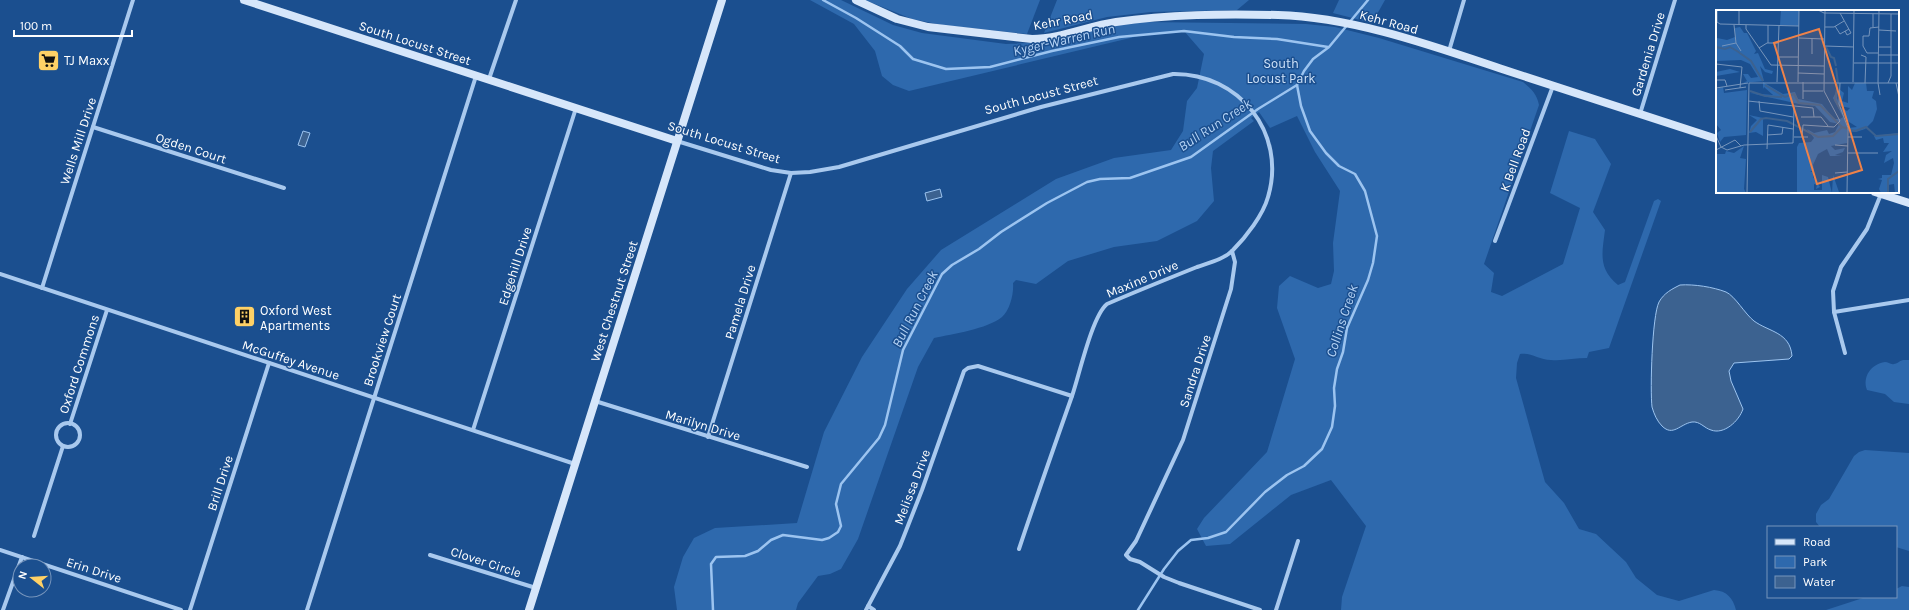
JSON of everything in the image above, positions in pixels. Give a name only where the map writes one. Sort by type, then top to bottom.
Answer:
[{"type":"street","name":"Wells Mill Drive","points":[[42,288],[133,0]]},
{"type":"street","name":"South Locust Street","points":[[244,0],[677,141],[765,168],[791,174],[839,167],[1012,115],[1145,80],[1173,74],[1193,75],[1204,78],[1230,90],[1249,107],[1264,129],[1271,151],[1272,170],[1270,187],[1264,207],[1258,218],[1232,251]]},
{"type":"street","points":[[489,80],[516,0]]},
{"type":"street","name":"West Chestnut Street","points":[[529,610],[722,0]]},
{"type":"street","name":"Kehr Road","points":[[856,0],[897,19],[928,27],[1032,39],[1045,38],[1112,22],[1146,17],[1279,15],[1332,20],[1448,52],[1716,139]]},
{"type":"street","points":[[1448,52],[1464,0]]},
{"type":"street","name":"Gardenia Drive","points":[[1640,114],[1674,0]]},
{"type":"street","name":"Brookview Court","points":[[307,610],[476,76]]},
{"type":"street","name":"K Bell Road","points":[[1495,241],[1553,85]]},
{"type":"street","name":"Edgehill Drive","points":[[473,430],[576,108]]},
{"type":"street","name":"Ogden Court","points":[[93,127],[284,188]]},
{"type":"street","name":"Pamela Drive","points":[[708,437],[791,174]]},
{"type":"street","points":[[1845,353],[1834,312],[1833,291],[1841,267],[1867,229],[1878,193],[1909,203]]},
{"type":"street","name":"Maxine Drive","points":[[1019,548],[1072,396],[1096,319],[1103,307],[1232,251]]},
{"type":"street","name":"Sandra Drive","points":[[1232,251],[1235,262],[1231,289],[1183,440],[1136,541],[1126,553],[1127,557],[1140,562],[1164,577],[1260,610]]},
{"type":"street","name":"McGuffey Avenue","points":[[0,274],[575,464]]},
{"type":"street","points":[[1834,312],[1909,300]]},
{"type":"street","name":"Oxford Commons","points":[[70,424],[107,310]]},
{"type":"street","name":"Brill Drive","points":[[190,610],[269,363]]},
{"type":"street","name":"Melissa Drive","points":[[867,608],[900,546],[922,490],[962,376],[968,368],[978,366],[1072,396]]},
{"type":"street","name":"Marilyn Drive","points":[[595,401],[807,467]]},
{"type":"street","name":"Oxford Commons","points":[[70,424],[78,429],[79,440],[73,446],[63,446],[57,441],[56,433],[60,426],[70,424]]},
{"type":"street","points":[[34,536],[63,446]]},
{"type":"street","points":[[1276,610],[1298,542]]},
{"type":"street","name":"Erin Drive","points":[[0,550],[181,610]]},
{"type":"street","name":"Clover Circle","points":[[430,555],[536,588]]},
{"type":"street","points":[[3,610],[22,557]]},
{"type":"street","points":[[867,608],[874,610]]},
{"type":"green space","name":"South Locust Park","points":[[810,0],[841,0],[893,25],[922,33],[1006,44],[1048,42],[1109,26],[1143,22],[1306,24],[1335,27],[1379,38],[1523,82],[1531,89],[1539,105],[1484,264],[1494,273],[1491,292],[1502,296],[1563,264],[1580,208],[1550,193],[1569,131],[1595,139],[1611,164],[1593,212],[1605,230],[1603,246],[1604,266],[1607,273],[1618,285],[1625,282],[1654,201],[1658,199],[1661,201],[1609,348],[1589,352],[1587,358],[1564,360],[1547,360],[1528,354],[1520,354],[1517,363],[1516,378],[1545,482],[1564,503],[1579,529],[1596,534],[1626,562],[1636,578],[1657,595],[1679,601],[1714,590],[1729,596],[1736,610],[1341,610],[1342,597],[1366,526],[1331,480],[1291,495],[1230,544],[1206,546],[1197,529],[1204,518],[1267,452],[1295,359],[1277,308],[1279,286],[1290,276],[1318,288],[1331,284],[1334,271],[1333,243],[1340,191],[1315,152],[1297,116],[1270,128],[1259,112],[1251,118],[1254,121],[1213,151],[1211,168],[1214,201],[1197,221],[1157,241],[1114,247],[1068,261],[1036,284],[1016,280],[1013,283],[1013,292],[1009,306],[1002,317],[979,328],[934,338],[918,367],[858,539],[841,569],[830,574],[818,576],[798,603],[796,610],[677,610],[674,587],[683,557],[694,538],[715,528],[797,523],[824,432],[862,357],[907,289],[941,250],[1056,179],[1114,158],[1171,150],[1183,131],[1187,101],[1197,88],[1204,54],[1184,31],[1147,34],[909,91],[893,85],[882,76],[875,51],[854,24]]},
{"type":"green space","points":[[865,0],[1040,0],[1027,34],[942,25],[912,19]]},
{"type":"green space","points":[[1057,0],[1249,0],[1237,10],[1151,12],[1107,17],[1044,33]]},
{"type":"green space","points":[[1339,0],[1385,0],[1372,23],[1333,13]]},
{"type":"green space","points":[[1903,360],[1909,360],[1909,404],[1894,402],[1885,394],[1867,390],[1866,380],[1872,368],[1880,363],[1885,362],[1896,364]]},
{"type":"green space","points":[[1865,450],[1909,453],[1909,551],[1897,547],[1897,526],[1819,526],[1816,522],[1816,514],[1821,505],[1829,499],[1854,456]]},
{"type":"green space","points":[[1902,586],[1909,587],[1909,610],[1826,610],[1863,598],[1897,598],[1897,588]]},
{"type":"water","points":[[303,131],[310,133],[305,147],[298,145]]},
{"type":"water","points":[[940,189],[942,197],[927,201],[925,193]]},
{"type":"water","points":[[1680,285],[1703,286],[1726,292],[1733,297],[1754,321],[1783,337],[1790,348],[1792,356],[1789,359],[1734,363],[1729,371],[1731,381],[1743,409],[1735,422],[1721,431],[1711,430],[1695,422],[1688,423],[1673,430],[1666,429],[1657,420],[1652,407],[1652,353],[1657,310],[1659,302],[1663,296]]},
{"type":"waterway","name":"Kyger-Warren Run","points":[[823,0],[856,18],[900,46],[913,59],[946,69],[990,67],[1052,51],[1119,37],[1184,31],[1234,37],[1277,39],[1328,47]]},
{"type":"waterway","name":"Collins Creek","points":[[1138,610],[1164,569],[1178,551],[1191,540],[1208,538],[1226,532],[1265,492],[1287,475],[1304,466],[1322,449],[1332,427],[1335,406],[1334,388],[1337,369],[1343,352],[1347,328],[1368,280],[1373,263],[1377,236],[1365,191],[1355,174],[1339,166],[1326,153],[1310,131],[1301,106],[1297,85],[1304,71],[1313,59],[1329,47],[1368,0]]},
{"type":"waterway","name":"Bull Run Creek","points":[[713,610],[711,564],[716,557],[745,556],[758,551],[771,540],[783,535],[822,540],[829,538],[838,532],[841,526],[836,504],[841,484],[879,438],[885,425],[903,350],[942,274],[952,265],[979,249],[1001,232],[1047,203],[1087,182],[1100,179],[1130,178],[1191,157],[1258,109],[1297,85]]},
{"type":"place","name":"TJ Maxx","points":[[48,60]]},
{"type":"place","name":"Oxford West Apartments","points":[[244,317]]}]
